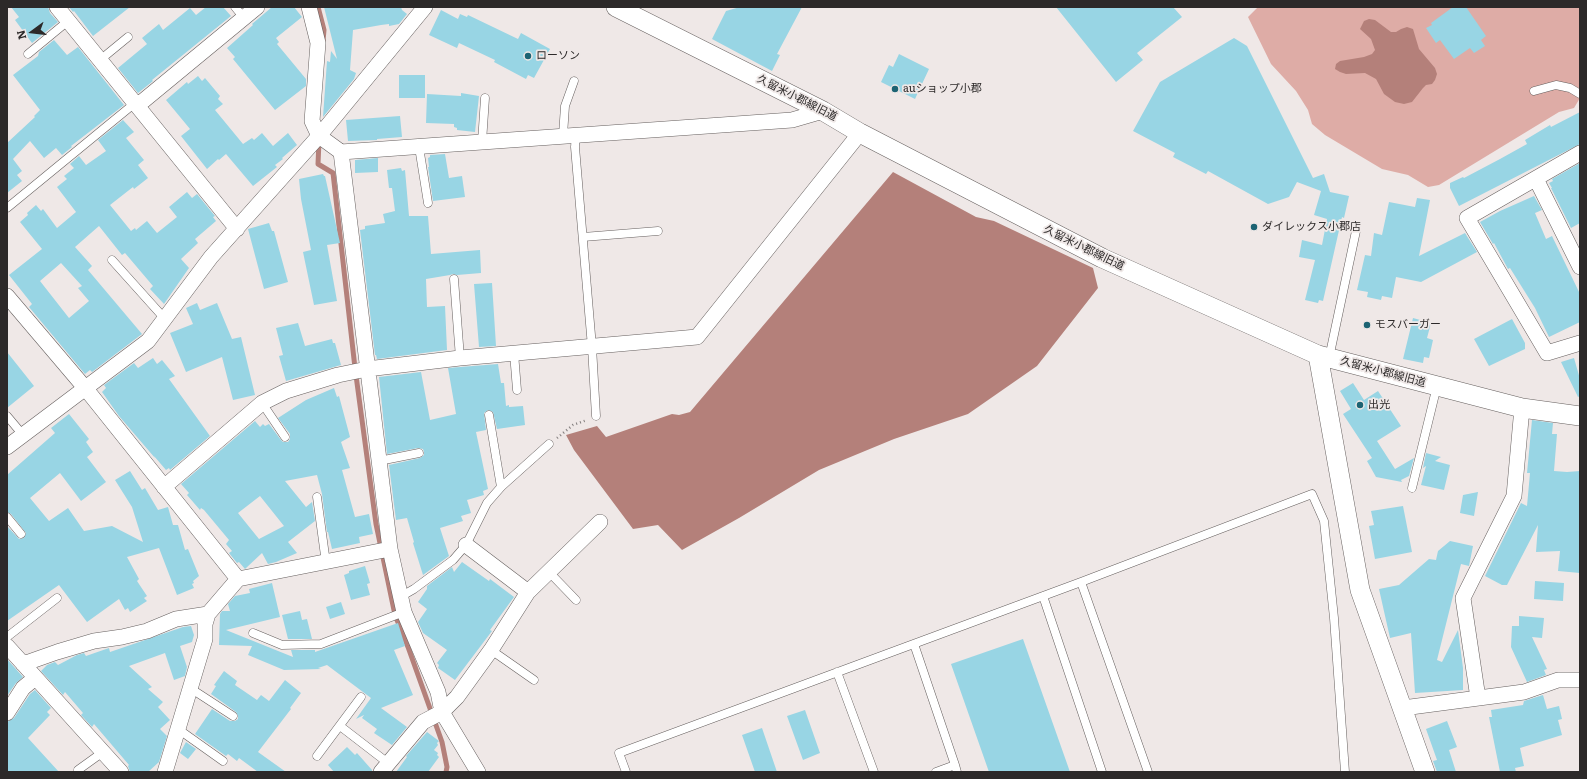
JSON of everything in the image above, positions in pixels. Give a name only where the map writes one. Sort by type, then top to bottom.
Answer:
[{"type":"street","points":[[57,7],[237,229]]},
{"type":"street","points":[[136,105],[240,12],[257,7]]},
{"type":"street","points":[[309,7],[318,43],[312,121],[319,136],[341,152],[792,120],[823,111]]},
{"type":"street","points":[[7,447],[148,341],[211,257],[319,136],[425,7]]},
{"type":"street","name":"久留米小郡線旧道","points":[[616,7],[638,12],[823,111],[860,133],[1102,258],[1324,357],[1522,408],[1580,416]]},
{"type":"street","points":[[164,487],[262,403],[286,391],[338,375],[367,369],[460,358],[697,337],[860,133]]},
{"type":"street","points":[[341,152],[390,549],[400,597],[404,612],[438,692],[442,712],[478,772]]},
{"type":"street","points":[[1580,153],[1467,218],[1547,353],[1580,343]]},
{"type":"street","points":[[1536,179],[1580,267]]},
{"type":"street","points":[[7,296],[86,389],[238,579]]},
{"type":"street","points":[[1324,357],[1360,590],[1425,772]]},
{"type":"street","points":[[1478,698],[1463,598],[1514,496],[1522,408]]},
{"type":"street","points":[[384,767],[423,722],[442,712],[457,697],[491,650],[528,592],[600,522]]},
{"type":"street","points":[[466,545],[528,592]]},
{"type":"street","points":[[165,772],[205,639],[205,624],[208,614],[238,579],[326,563],[390,549]]},
{"type":"street","points":[[23,664],[94,641],[122,637],[146,631],[176,619],[208,614]]},
{"type":"street","points":[[7,646],[121,772]]},
{"type":"street","points":[[7,713],[24,688],[36,678]]},
{"type":"street","points":[[1403,708],[1524,692],[1558,680],[1580,680]]},
{"type":"lane","points":[[28,54],[68,21]]},
{"type":"lane","points":[[100,60],[128,36]]},
{"type":"lane","points":[[574,81],[565,106],[569,135],[575,146],[592,347],[596,416]]},
{"type":"lane","points":[[1534,91],[1556,85],[1570,88],[1580,94]]},
{"type":"lane","points":[[482,142],[485,98]]},
{"type":"lane","points":[[7,208],[136,105]]},
{"type":"lane","points":[[419,147],[428,203]]},
{"type":"lane","points":[[583,238],[658,231]]},
{"type":"lane","points":[[1324,357],[1356,231]]},
{"type":"lane","points":[[112,260],[165,319]]},
{"type":"lane","points":[[454,279],[460,358]]},
{"type":"lane","points":[[514,353],[517,390]]},
{"type":"lane","points":[[1412,488],[1437,386]]},
{"type":"lane","points":[[262,403],[285,437]]},
{"type":"lane","points":[[489,415],[501,487]]},
{"type":"lane","points":[[7,416],[23,436]]},
{"type":"lane","points":[[400,597],[414,589],[453,560],[466,545],[487,503],[501,487],[549,444]]},
{"type":"lane","points":[[379,461],[420,452]]},
{"type":"lane","points":[[626,772],[619,753],[1081,582],[1312,494],[1324,521],[1334,618],[1345,772]]},
{"type":"lane","points":[[317,497],[326,563]]},
{"type":"lane","points":[[7,517],[21,534]]},
{"type":"lane","points":[[549,572],[576,600]]},
{"type":"lane","points":[[1081,582],[1148,772]]},
{"type":"lane","points":[[1043,596],[1102,772]]},
{"type":"lane","points":[[7,637],[58,598]]},
{"type":"lane","points":[[253,633],[282,645],[321,644],[404,612]]},
{"type":"lane","points":[[914,644],[956,769],[936,772]]},
{"type":"lane","points":[[491,650],[534,680]]},
{"type":"lane","points":[[837,672],[874,772]]},
{"type":"lane","points":[[190,688],[233,716]]},
{"type":"lane","points":[[317,756],[361,697]]},
{"type":"lane","points":[[340,726],[384,767]]},
{"type":"lane","points":[[178,729],[223,761]]},
{"type":"lane","points":[[78,770],[103,752]]},
{"type":"path","points":[[549,444],[573,425],[596,416]]},
{"type":"shaded area","points":[[1258,7],[1580,7],[1580,98],[1574,108],[1559,112],[1439,185],[1428,187],[1408,175],[1382,169],[1325,135],[1312,124],[1308,110],[1296,91],[1271,64],[1248,17]]},
{"type":"shaded area","points":[[1369,19],[1375,20],[1391,32],[1396,32],[1407,27],[1413,29],[1419,49],[1435,68],[1437,74],[1435,80],[1432,84],[1426,85],[1412,102],[1404,104],[1395,102],[1384,94],[1376,79],[1365,73],[1346,74],[1335,69],[1336,64],[1340,61],[1364,57],[1372,54],[1375,50],[1371,39],[1360,29],[1364,21]]},
{"type":"shaded area","points":[[893,172],[976,217],[994,221],[1093,268],[1098,288],[1037,366],[968,414],[894,439],[819,470],[682,550],[658,525],[633,529],[574,450],[566,435],[597,426],[606,437],[672,414],[679,415],[690,412]]},
{"type":"building","points":[[11,7],[48,7],[50,13],[58,22],[32,43],[15,20],[19,17]]},
{"type":"building","points":[[69,7],[130,7],[93,36],[74,11],[73,12]]},
{"type":"building","points":[[206,7],[223,7],[231,16],[138,93],[118,68],[147,44],[142,38],[159,24],[163,30],[190,8],[196,15]]},
{"type":"building","points":[[272,7],[294,7],[302,17],[276,38],[279,42],[277,44],[306,79],[306,86],[275,110],[233,59],[235,57],[227,48]]},
{"type":"building","points":[[324,7],[401,7],[407,14],[399,24],[389,26],[389,24],[381,25],[353,30],[350,70],[356,73],[354,79],[323,117],[327,61],[330,62],[331,51],[337,59]]},
{"type":"building","points":[[740,7],[802,7],[777,54],[780,55],[772,71],[712,39],[726,11]]},
{"type":"building","points":[[1056,7],[1173,7],[1182,17],[1137,53],[1143,60],[1116,82]]},
{"type":"building","points":[[1453,7],[1466,7],[1486,36],[1481,40],[1485,46],[1474,53],[1470,48],[1454,59],[1440,40],[1436,43],[1426,28],[1432,25],[1431,23]]},
{"type":"building","points":[[441,10],[458,19],[460,14],[467,17],[468,15],[518,39],[521,33],[550,49],[534,78],[528,75],[526,79],[494,62],[495,60],[459,43],[457,48],[429,35]]},
{"type":"building","points":[[1234,38],[1247,46],[1313,178],[1324,174],[1330,192],[1349,196],[1344,218],[1342,217],[1323,301],[1319,300],[1318,303],[1305,300],[1315,260],[1299,257],[1302,240],[1322,245],[1327,219],[1314,215],[1321,191],[1297,182],[1289,197],[1268,204],[1208,171],[1206,174],[1173,157],[1175,153],[1133,131],[1160,82]]},
{"type":"building","points":[[54,40],[67,55],[78,47],[124,105],[71,146],[72,147],[62,155],[56,148],[44,158],[30,141],[13,159],[22,171],[17,175],[22,181],[7,193],[7,143],[35,117],[34,116],[40,110],[13,75],[38,56],[39,52]]},
{"type":"building","points":[[899,54],[929,69],[915,99],[881,82],[889,65],[893,67]]},
{"type":"building","points":[[399,75],[425,75],[425,98],[399,98]]},
{"type":"building","points":[[198,76],[202,81],[205,78],[220,96],[218,99],[223,104],[215,110],[243,144],[252,138],[254,140],[262,133],[273,146],[288,133],[297,145],[275,165],[277,167],[253,186],[226,154],[207,169],[181,136],[190,129],[166,100],[187,82],[188,84]]},
{"type":"building","points":[[461,93],[479,96],[475,132],[457,130],[457,128],[454,127],[454,124],[426,123],[427,94],[461,96]]},
{"type":"building","points":[[1580,112],[1580,144],[1459,206],[1450,188],[1450,183],[1463,177],[1464,178],[1527,144],[1525,140],[1550,125],[1551,127]]},
{"type":"building","points":[[400,116],[402,137],[348,141],[346,120]]},
{"type":"building","points":[[123,120],[134,132],[126,138],[144,160],[138,165],[148,178],[134,189],[133,187],[110,205],[131,231],[135,228],[136,230],[147,221],[157,233],[177,217],[169,207],[187,192],[192,198],[197,194],[215,216],[213,217],[216,221],[195,239],[198,243],[181,259],[189,268],[164,304],[150,289],[153,286],[125,253],[122,255],[99,226],[75,247],[92,266],[88,270],[142,334],[92,372],[90,370],[85,374],[29,307],[32,304],[9,275],[42,249],[20,222],[28,215],[27,213],[36,205],[41,211],[43,209],[57,228],[76,212],[57,187],[67,179],[64,176],[74,168],[70,164],[79,156],[86,165],[106,151],[98,140]],"holes":[[[61,263],[82,286],[78,288],[89,301],[69,318],[40,281]]]},
{"type":"building","points":[[445,154],[449,178],[462,176],[465,197],[433,201],[428,158],[430,155]]},
{"type":"building","points":[[378,158],[378,172],[355,173],[355,160]]},
{"type":"building","points":[[1580,163],[1580,223],[1571,228],[1549,183],[1553,181],[1552,179]]},
{"type":"building","points":[[401,168],[402,171],[405,170],[409,216],[428,216],[431,254],[480,250],[481,273],[453,274],[426,279],[427,307],[445,306],[447,350],[377,359],[375,355],[360,230],[365,229],[365,226],[385,223],[383,214],[395,211],[392,188],[389,188],[387,170]]},
{"type":"building","points":[[323,174],[325,176],[340,243],[327,245],[337,301],[314,305],[303,252],[311,250],[301,199],[299,179]]},
{"type":"building","points":[[1534,196],[1542,210],[1535,213],[1546,239],[1552,236],[1580,294],[1580,322],[1549,337],[1535,308],[1510,268],[1508,269],[1494,243],[1493,244],[1480,222],[1500,211]]},
{"type":"building","points":[[1417,198],[1430,200],[1419,256],[1465,233],[1477,252],[1421,282],[1396,277],[1392,298],[1382,296],[1381,300],[1367,297],[1368,292],[1357,290],[1365,255],[1371,256],[1374,233],[1382,235],[1389,202],[1415,207]]},
{"type":"building","points":[[269,223],[272,231],[274,231],[288,282],[264,289],[248,229]]},
{"type":"building","points":[[492,283],[496,346],[479,347],[474,284]]},
{"type":"building","points":[[197,303],[200,310],[217,303],[232,339],[241,337],[255,395],[233,400],[222,357],[186,372],[170,333],[193,324],[186,308]]},
{"type":"building","points":[[1413,318],[1431,323],[1427,338],[1433,340],[1429,358],[1424,357],[1423,363],[1403,359]]},
{"type":"building","points":[[1512,319],[1525,343],[1525,349],[1489,366],[1474,339]]},
{"type":"building","points":[[298,323],[305,346],[332,339],[333,343],[335,343],[341,365],[286,381],[279,356],[283,355],[276,328]]},
{"type":"building","points":[[7,352],[34,386],[7,408]]},
{"type":"building","points":[[153,358],[157,364],[162,360],[175,376],[169,379],[210,436],[170,470],[169,468],[166,470],[154,456],[155,458],[119,416],[102,392],[106,388],[104,385],[134,363],[138,368]]},
{"type":"building","points":[[1574,358],[1580,379],[1580,396],[1578,397],[1561,362]]},
{"type":"building","points":[[498,364],[501,383],[504,383],[506,406],[523,406],[525,425],[497,429],[493,412],[488,410],[484,413],[486,430],[476,432],[488,489],[483,491],[484,495],[467,500],[471,513],[461,516],[463,521],[440,528],[449,556],[423,575],[407,518],[396,520],[389,465],[420,458],[424,455],[424,452],[423,449],[418,448],[387,454],[379,377],[421,372],[430,420],[456,414],[448,368]]},
{"type":"building","points":[[1353,383],[1364,400],[1378,391],[1401,426],[1377,441],[1395,469],[1414,458],[1409,476],[1401,480],[1402,482],[1376,477],[1367,461],[1372,458],[1343,414],[1351,409],[1340,391]]},
{"type":"building","points":[[334,388],[337,397],[339,396],[350,437],[341,442],[350,468],[342,470],[355,517],[369,514],[373,534],[359,537],[360,543],[332,549],[327,532],[322,494],[317,475],[285,481],[306,507],[312,502],[315,521],[288,542],[297,553],[268,564],[262,553],[245,569],[239,562],[237,563],[229,553],[232,551],[226,544],[229,540],[204,510],[201,508],[200,510],[187,495],[189,493],[181,484],[255,421],[260,427],[263,424],[265,426],[269,424],[283,442],[288,442],[290,439],[290,434],[278,418],[306,400]],"holes":[[[260,496],[284,526],[259,539],[238,513]]]},
{"type":"building","points":[[69,414],[89,439],[86,442],[93,452],[87,457],[106,482],[81,501],[60,473],[30,498],[49,521],[68,508],[84,531],[112,526],[143,542],[132,507],[115,480],[130,471],[142,490],[145,488],[158,510],[168,507],[173,525],[178,525],[185,550],[188,549],[199,576],[193,581],[194,583],[192,584],[194,588],[177,595],[159,548],[127,557],[139,579],[137,581],[147,596],[144,598],[147,601],[130,612],[128,608],[125,610],[119,599],[87,622],[59,585],[7,621],[7,526],[19,539],[24,538],[26,533],[11,514],[7,512],[7,475],[55,433],[51,428]]},
{"type":"building","points":[[1532,420],[1553,423],[1552,434],[1557,434],[1554,471],[1580,471],[1580,573],[1558,571],[1560,551],[1536,552],[1538,525],[1507,585],[1502,585],[1485,576],[1521,503],[1527,506],[1530,473],[1527,473]]},
{"type":"building","points":[[1426,453],[1441,457],[1435,461],[1450,465],[1444,490],[1421,485],[1426,466],[1423,468]]},
{"type":"building","points":[[1478,492],[1474,516],[1460,513],[1463,495]]},
{"type":"building","points":[[1403,506],[1412,552],[1375,559],[1369,526],[1374,525],[1371,511]]},
{"type":"building","points":[[1450,541],[1473,546],[1469,566],[1461,564],[1437,660],[1442,662],[1458,630],[1463,668],[1463,690],[1415,693],[1411,633],[1390,638],[1379,589],[1399,585],[1429,559],[1436,560],[1438,551]]},
{"type":"building","points":[[462,562],[489,581],[490,579],[514,597],[490,630],[492,631],[455,680],[438,668],[439,665],[437,663],[447,650],[423,633],[418,622],[427,609],[418,602],[427,589],[427,586],[452,567],[454,572]]},
{"type":"building","points":[[365,566],[370,583],[367,584],[370,595],[351,600],[344,575],[349,573],[349,571]]},
{"type":"building","points":[[1535,581],[1564,583],[1563,601],[1534,599]]},
{"type":"building","points":[[272,583],[280,617],[226,630],[293,657],[291,650],[315,650],[315,652],[398,623],[405,646],[394,650],[413,695],[381,708],[407,727],[392,745],[374,733],[377,729],[362,718],[364,715],[356,719],[371,698],[327,665],[318,668],[321,669],[284,670],[248,655],[252,646],[219,645],[220,614],[222,611],[230,611],[228,604],[235,596],[250,593],[249,589]]},
{"type":"building","points":[[341,602],[345,614],[330,619],[326,607]]},
{"type":"building","points":[[300,611],[302,620],[307,619],[312,639],[288,639],[282,615]]},
{"type":"building","points":[[1519,616],[1544,618],[1542,638],[1532,637],[1547,669],[1544,670],[1546,675],[1527,682],[1511,647],[1512,626],[1519,626]]},
{"type":"building","points":[[191,626],[194,635],[192,642],[180,646],[187,667],[185,676],[174,680],[165,653],[129,666],[152,687],[148,689],[163,702],[158,707],[170,720],[160,729],[167,736],[159,762],[148,772],[130,772],[129,765],[94,724],[92,727],[81,715],[83,713],[65,692],[63,695],[41,671],[47,665],[55,662],[58,665],[77,655],[84,653],[86,656],[109,648],[110,652],[183,627]]},
{"type":"building","points":[[1023,639],[1070,772],[989,772],[951,664]]},
{"type":"building","points":[[7,659],[23,677],[16,683],[7,696]]},
{"type":"building","points":[[224,671],[237,681],[235,685],[257,700],[261,695],[269,701],[285,680],[301,693],[290,708],[291,709],[258,752],[286,772],[258,772],[239,758],[237,761],[228,754],[226,756],[195,734],[212,709],[230,721],[235,721],[238,719],[236,712],[211,694],[216,686],[214,685]]},
{"type":"building","points":[[35,690],[51,708],[47,712],[50,715],[28,738],[59,772],[7,772],[7,722],[14,718],[30,694]]},
{"type":"building","points":[[1543,695],[1547,709],[1559,706],[1562,719],[1558,720],[1562,735],[1520,748],[1524,766],[1515,768],[1516,772],[1500,772],[1489,717],[1492,717],[1491,710],[1523,705],[1524,701]]},
{"type":"building","points":[[805,710],[820,753],[803,760],[787,716]]},
{"type":"building","points":[[1447,721],[1457,747],[1449,750],[1456,772],[1437,772],[1433,761],[1437,760],[1426,729]]},
{"type":"building","points":[[762,728],[777,772],[755,772],[742,735]]},
{"type":"building","points":[[427,732],[439,741],[434,750],[438,753],[437,755],[439,757],[428,772],[396,772],[407,757],[406,756]]},
{"type":"building","points":[[186,742],[196,749],[188,759],[180,753]]},
{"type":"building","points":[[347,747],[355,755],[357,753],[372,770],[372,772],[334,772],[328,765]]},
{"type":"waterway","points":[[318,7],[324,30],[323,41]]},
{"type":"waterway","points":[[319,141],[318,164],[333,173],[355,368],[376,524],[395,615],[442,742],[447,767],[446,772]]},
{"type":"place","name":"ローソン","points":[[528,56]]},
{"type":"place","name":"auショップ小郡","points":[[895,89]]},
{"type":"place","name":"ダイレックス小郡店","points":[[1254,227]]},
{"type":"place","name":"モスバーガー","points":[[1367,325]]},
{"type":"place","name":"出光","points":[[1360,405]]}]
